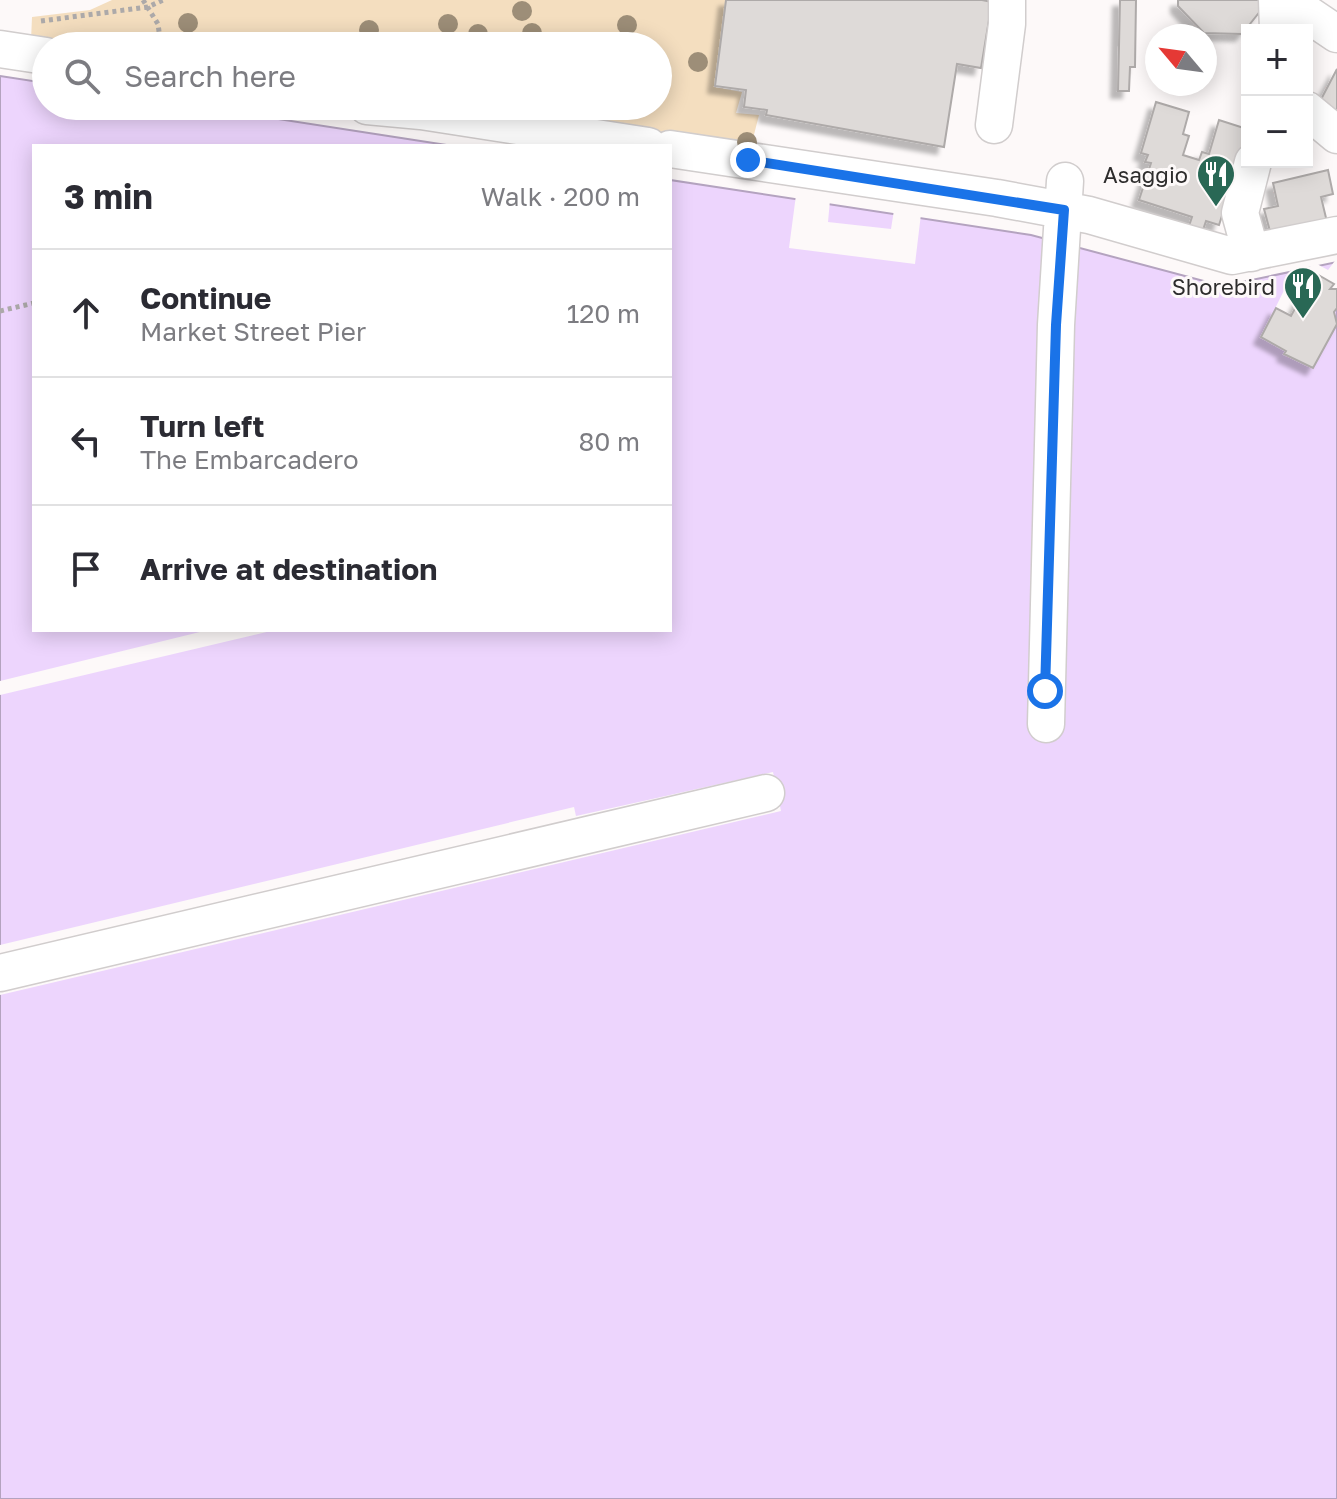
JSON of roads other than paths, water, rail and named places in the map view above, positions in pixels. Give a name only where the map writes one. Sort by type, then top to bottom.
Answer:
[{"type":"street","points":[[994,125],[1007,24],[1007,0]]},
{"type":"street","points":[[1277,0],[1278,24]]},
{"type":"street","points":[[1293,0],[1300,9],[1337,34]]},
{"type":"street","points":[[0,49],[32,54]]},
{"type":"street","points":[[1313,115],[1337,135]]},
{"type":"street","points":[[479,120],[635,144]]},
{"type":"street","points":[[672,149],[854,176],[1064,196],[1118,223],[1232,256],[1337,235]]},
{"type":"street","points":[[1251,168],[1240,213],[1251,253]]},
{"type":"street","points":[[1046,724],[1056,325],[1064,196]]},
{"type":"street","points":[[0,973],[766,793]]},
{"type":"place","name":"Asaggio","points":[[1216,208]]},
{"type":"place","name":"Shorebird","points":[[1303,320]]}]
